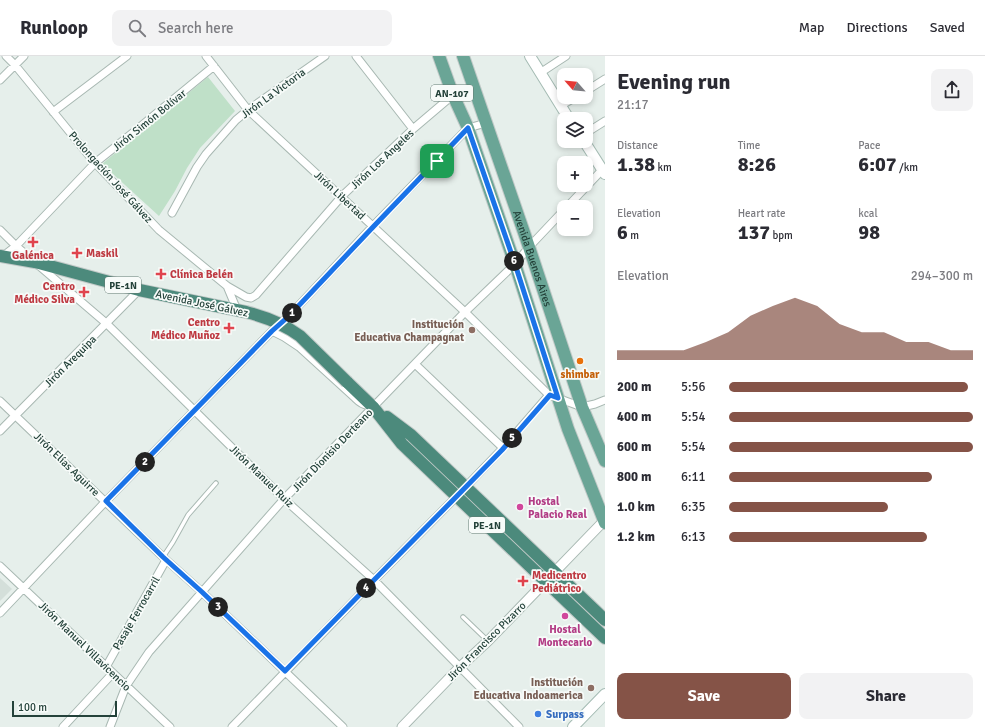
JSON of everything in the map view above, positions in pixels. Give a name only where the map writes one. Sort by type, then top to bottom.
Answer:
[{"type":"highway","name":"Avenida José Gálvez","points":[[1,257],[35,262],[139,290],[242,311],[267,318],[292,330],[372,406],[411,435],[605,620]]},
{"type":"highway","name":"Avenida José Gálvez","points":[[372,406],[402,444],[605,638]]},
{"type":"main road","name":"Avenida Buenos Aires","points":[[439,56],[453,95],[468,128],[515,264],[554,397],[605,522]]},
{"type":"main road","name":"Avenida Buenos Aires","points":[[463,56],[582,407],[605,460]]},
{"type":"main road","points":[[530,56],[564,112]]},
{"type":"main road","points":[[589,148],[604,172]]},
{"type":"main road","points":[[573,727],[605,694]]},
{"type":"street","name":"Prolongación José Gálvez","points":[[6,56],[95,163],[159,230],[227,286],[246,298],[251,298]]},
{"type":"street","points":[[0,80],[24,56]]},
{"type":"street","points":[[53,112],[127,56]]},
{"type":"street","name":"Jirón Libertad","points":[[206,56],[248,110],[466,312],[554,397]]},
{"type":"street","name":"Jirón La Victoria","points":[[172,213],[197,167],[206,154],[236,120],[325,56]]},
{"type":"street","points":[[356,56],[413,129]]},
{"type":"street","points":[[540,73],[566,56]]},
{"type":"street","name":"Jirón Simón Bolívar","points":[[1,257],[16,246],[95,163],[214,66]]},
{"type":"street","points":[[593,87],[605,79]]},
{"type":"street","name":"Jirón Los Angeles","points":[[251,298],[256,295],[342,196],[413,129],[453,95]]},
{"type":"street","points":[[560,106],[564,104]]},
{"type":"street","points":[[593,129],[605,121]]},
{"type":"street","points":[[0,613],[106,501],[272,331],[289,316],[468,128],[486,122]]},
{"type":"street","points":[[574,200],[604,172]]},
{"type":"street","name":"Jirón Dionisio Derteano","points":[[110,727],[126,686],[149,652],[284,499],[372,406],[515,264],[557,217]]},
{"type":"street","name":"Jirón Manuel Ruiz","points":[[0,230],[16,246],[106,323],[284,499],[374,580],[519,727]]},
{"type":"street","name":"Prolongación José Gálvez","points":[[227,286],[242,311]]},
{"type":"street","name":"Jirón Arequipa","points":[[0,431],[139,290]]},
{"type":"street","points":[[272,331],[299,347],[360,402],[365,405],[372,406]]},
{"type":"street","points":[[414,364],[503,448]]},
{"type":"street","points":[[232,727],[554,397],[582,407],[605,400]]},
{"type":"street","name":"Jirón Elías Aguirre","points":[[0,401],[343,727]]},
{"type":"street","name":"Jirón Francisco Pizarro","points":[[402,727],[460,667],[488,641],[600,525],[605,522]]},
{"type":"street","name":"Pasaje Ferrocarril","points":[[106,667],[165,558]]},
{"type":"street","name":"Jirón Manuel Villavicencio","points":[[0,566],[170,727]]},
{"type":"street","points":[[63,727],[113,673]]},
{"type":"lane","points":[[165,558],[188,514],[216,484]]},
{"type":"lane","points":[[463,617],[488,641]]},
{"type":"shaded area","points":[[0,578],[12,589],[0,601]]},
{"type":"green space","points":[[208,77],[235,111],[200,148],[159,216],[102,164]]},
{"type":"place","name":"Galénica","points":[[33,242]]},
{"type":"place","name":"Maskil","points":[[77,253]]},
{"type":"place","name":"Clínica Belén","points":[[161,274]]},
{"type":"place","name":"Centro Médico Silva","points":[[84,292]]},
{"type":"place","name":"Centro Médico Muñoz","points":[[229,328]]},
{"type":"place","name":"Institución Educativa Champagnat","points":[[472,330]]},
{"type":"place","name":"shimbar","points":[[580,361]]},
{"type":"place","name":"Hostal Palacio Real","points":[[520,507]]},
{"type":"place","name":"Medicentro Pediátrico","points":[[523,581]]},
{"type":"place","name":"Hostal Montecarlo","points":[[565,616]]},
{"type":"place","name":"Institución Educativa Indoamerica","points":[[591,688]]},
{"type":"place","name":"Surpass","points":[[538,714]]},
{"type":"route","points":[[468,128],[515,264],[558,398],[550,395],[502,450],[285,671],[163,557],[106,501],[272,331],[289,316],[437,161],[468,128]]}]
